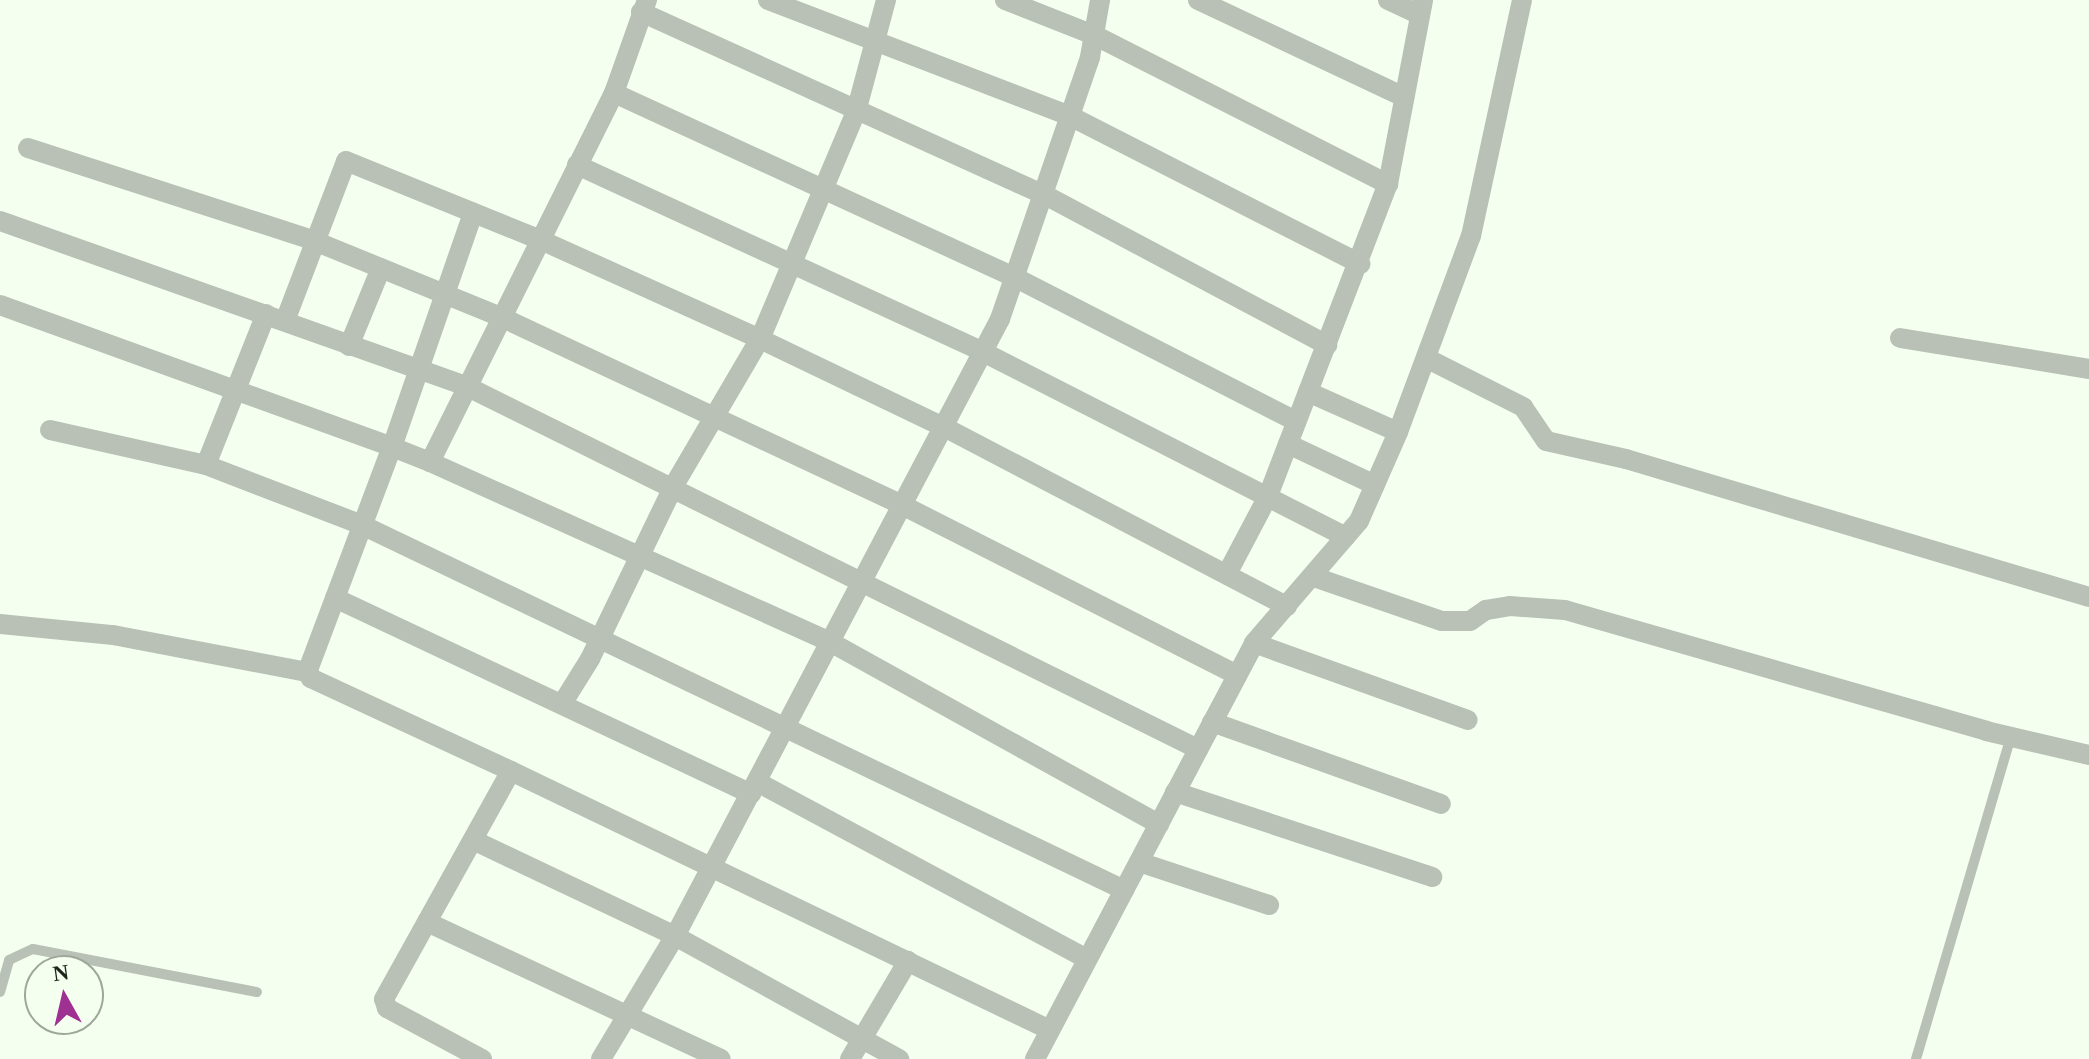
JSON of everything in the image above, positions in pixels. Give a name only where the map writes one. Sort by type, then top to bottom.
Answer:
[{"type":"street","points":[[768,0],[1070,116],[1360,264]]},
{"type":"street","points":[[562,704],[600,637],[673,487],[760,339],[856,112],[878,41],[886,0]]},
{"type":"street","points":[[1005,0],[1094,35],[1388,184]]},
{"type":"street","points":[[601,1059],[675,936],[983,352],[1014,277],[1070,116],[1094,35],[1100,0]]},
{"type":"street","points":[[1198,0],[1404,97]]},
{"type":"street","points":[[1228,572],[1268,496],[1360,264],[1388,184],[1421,7],[1388,0]]},
{"type":"street","points":[[1035,1059],[1254,643],[1346,537],[1375,485],[1471,236],[1522,0]]},
{"type":"street","points":[[430,462],[543,241],[614,93],[644,6],[856,112],[1043,194],[1327,345]]},
{"type":"street","points":[[614,93],[824,186],[1014,277],[1296,421]]},
{"type":"street","points":[[28,148],[312,240],[503,318],[904,506],[1237,675]]},
{"type":"street","points":[[206,465],[233,391],[276,318],[346,161],[543,241],[760,339],[944,427],[1228,572],[1287,606]]},
{"type":"street","points":[[577,165],[983,352],[1346,537]]},
{"type":"street","points":[[307,672],[392,447],[473,213]]},
{"type":"street","points":[[0,221],[468,387],[1198,749]]},
{"type":"street","points":[[349,346],[381,268]]},
{"type":"street","points":[[0,305],[430,462],[637,558],[832,643],[1159,824]]},
{"type":"street","points":[[1900,338],[2089,369]]},
{"type":"street","points":[[1426,358],[1523,407],[1546,441],[1641,463],[2089,597]]},
{"type":"street","points":[[1308,392],[1398,432]]},
{"type":"street","points":[[50,430],[206,465],[362,525],[600,637],[785,731],[1124,890]]},
{"type":"street","points":[[1288,444],[1375,485]]},
{"type":"street","points":[[1314,577],[1442,621],[1470,621],[1486,610],[1510,606],[1565,610],[2011,737],[2089,755]]},
{"type":"street","points":[[335,598],[562,704],[754,788],[1087,959]]},
{"type":"street","points":[[0,624],[113,635],[307,672],[1050,1030]]},
{"type":"street","points":[[1254,643],[1468,720]]},
{"type":"street","points":[[1212,722],[1441,804]]},
{"type":"street","points":[[482,1059],[385,1005],[385,995],[511,771]]},
{"type":"street","points":[[1175,792],[1432,877]]},
{"type":"street","points":[[473,840],[675,936],[899,1059]]},
{"type":"street","points":[[1139,862],[1269,905]]},
{"type":"street","points":[[427,922],[721,1059]]},
{"type":"street","points":[[850,1059],[908,961]]},
{"type":"lane","points":[[1916,1059],[2011,737]]},
{"type":"lane","points":[[0,992],[9,960],[33,949],[257,992]]}]
